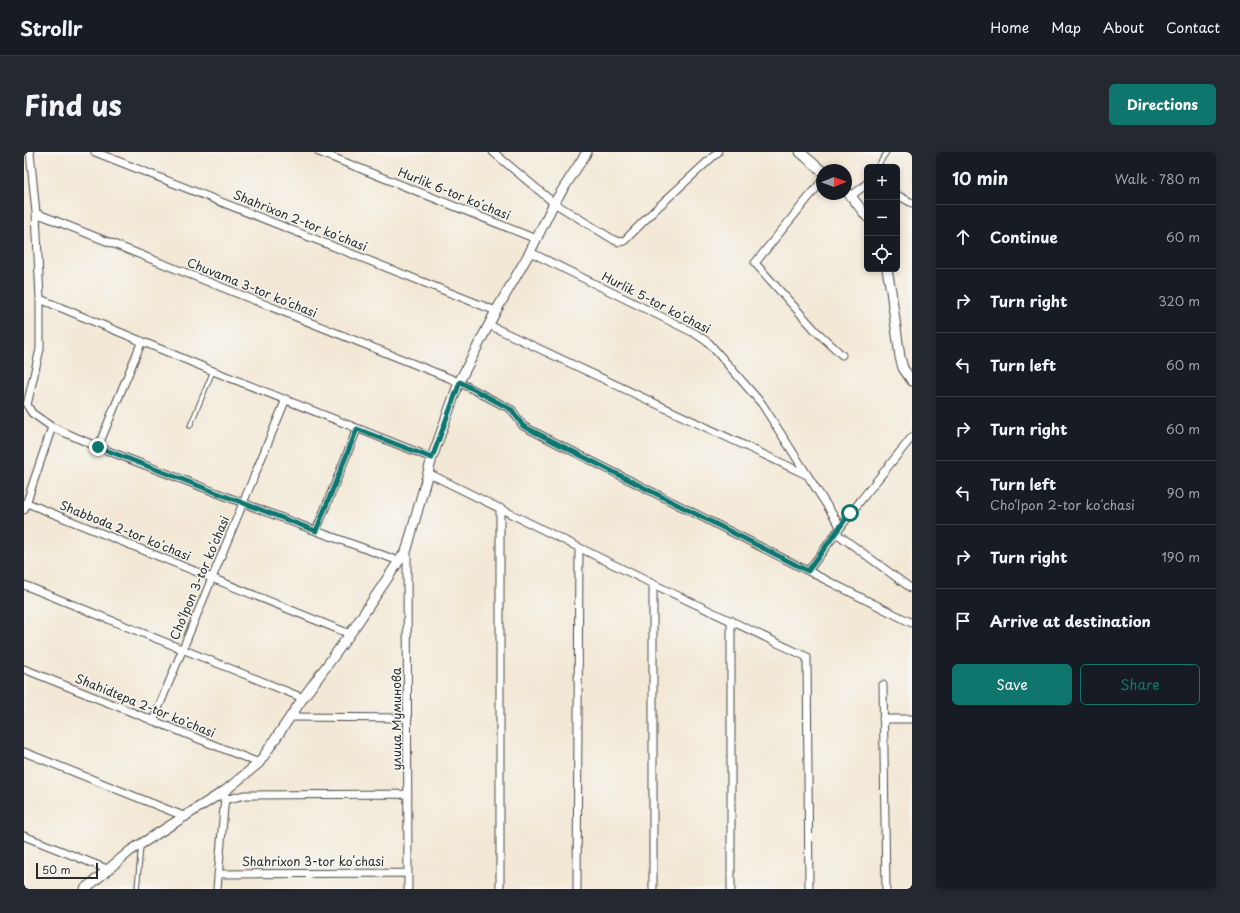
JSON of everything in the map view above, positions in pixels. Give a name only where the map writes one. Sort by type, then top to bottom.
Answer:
[{"type":"street","points":[[30,152],[36,213],[40,299],[40,349],[26,404],[32,413],[52,426],[98,447],[316,531],[399,561]]},
{"type":"street","name":"Shahrixon 2-tor koʻchasi","points":[[95,152],[496,311]]},
{"type":"street","name":"Hurlik 6-tor koʻchasi","points":[[319,152],[536,239]]},
{"type":"street","points":[[493,152],[554,203],[614,240],[620,242],[624,241],[656,209],[718,152]]},
{"type":"street","points":[[85,889],[107,869],[142,842],[186,817],[226,790],[259,763],[303,698],[350,634],[407,549],[432,458],[460,382],[496,311],[530,252],[554,203],[587,152]]},
{"type":"street","points":[[800,152],[816,166]]},
{"type":"street","points":[[852,192],[864,187]]},
{"type":"street","points":[[816,188],[755,263],[816,331],[842,355]]},
{"type":"street","points":[[852,197],[864,214]]},
{"type":"street","points":[[900,197],[912,204]]},
{"type":"street","name":"Chuvama 3-tor koʻchasi","points":[[36,213],[460,382],[512,410],[523,426],[912,623]]},
{"type":"street","name":"Hurlik 5-tor koʻchasi","points":[[530,252],[696,334],[709,343],[762,404],[840,526]]},
{"type":"street","points":[[888,272],[892,291],[900,357],[903,368],[912,381]]},
{"type":"street","points":[[40,299],[213,371],[432,458]]},
{"type":"street","points":[[489,325],[808,476]]},
{"type":"street","points":[[98,447],[142,341]]},
{"type":"street","name":"Cho‘lpon 3-tor koʻchasi","points":[[153,722],[286,399]]},
{"type":"street","points":[[25,507],[52,426]]},
{"type":"street","points":[[316,531],[357,429]]},
{"type":"street","points":[[808,571],[840,526],[912,437]]},
{"type":"street","points":[[428,473],[579,548],[807,657],[809,889]]},
{"type":"street","name":"Shabboda 2-tor koʻchasi","points":[[25,507],[213,578],[350,634]]},
{"type":"street","points":[[500,508],[500,889]]},
{"type":"street","points":[[836,533],[912,589]]},
{"type":"street","points":[[577,889],[579,548]]},
{"type":"street","name":"улица Муминова","points":[[407,549],[408,889]]},
{"type":"street","points":[[653,889],[654,584]]},
{"type":"street","points":[[24,586],[303,698]]},
{"type":"street","points":[[730,889],[731,620]]},
{"type":"street","name":"Shahidtepa 2-tor koʻchasi","points":[[24,669],[153,722],[259,763]]},
{"type":"street","points":[[883,685],[886,889]]},
{"type":"street","points":[[291,717],[408,718]]},
{"type":"street","points":[[883,719],[912,719]]},
{"type":"street","points":[[24,752],[186,817]]},
{"type":"street","points":[[217,889],[226,790]]},
{"type":"street","points":[[224,800],[245,795],[408,794]]},
{"type":"street","points":[[24,836],[107,869]]},
{"type":"street","name":"Shahrixon 3-tor koʻchasi","points":[[218,874],[407,873]]},
{"type":"lane","points":[[879,164],[887,152]]},
{"type":"lane","points":[[190,426],[213,371]]},
{"type":"lane","points":[[138,889],[142,842]]},
{"type":"route","points":[[98,447],[316,531],[357,429],[432,458],[460,382],[512,410],[523,426],[808,571],[850,513]]}]
